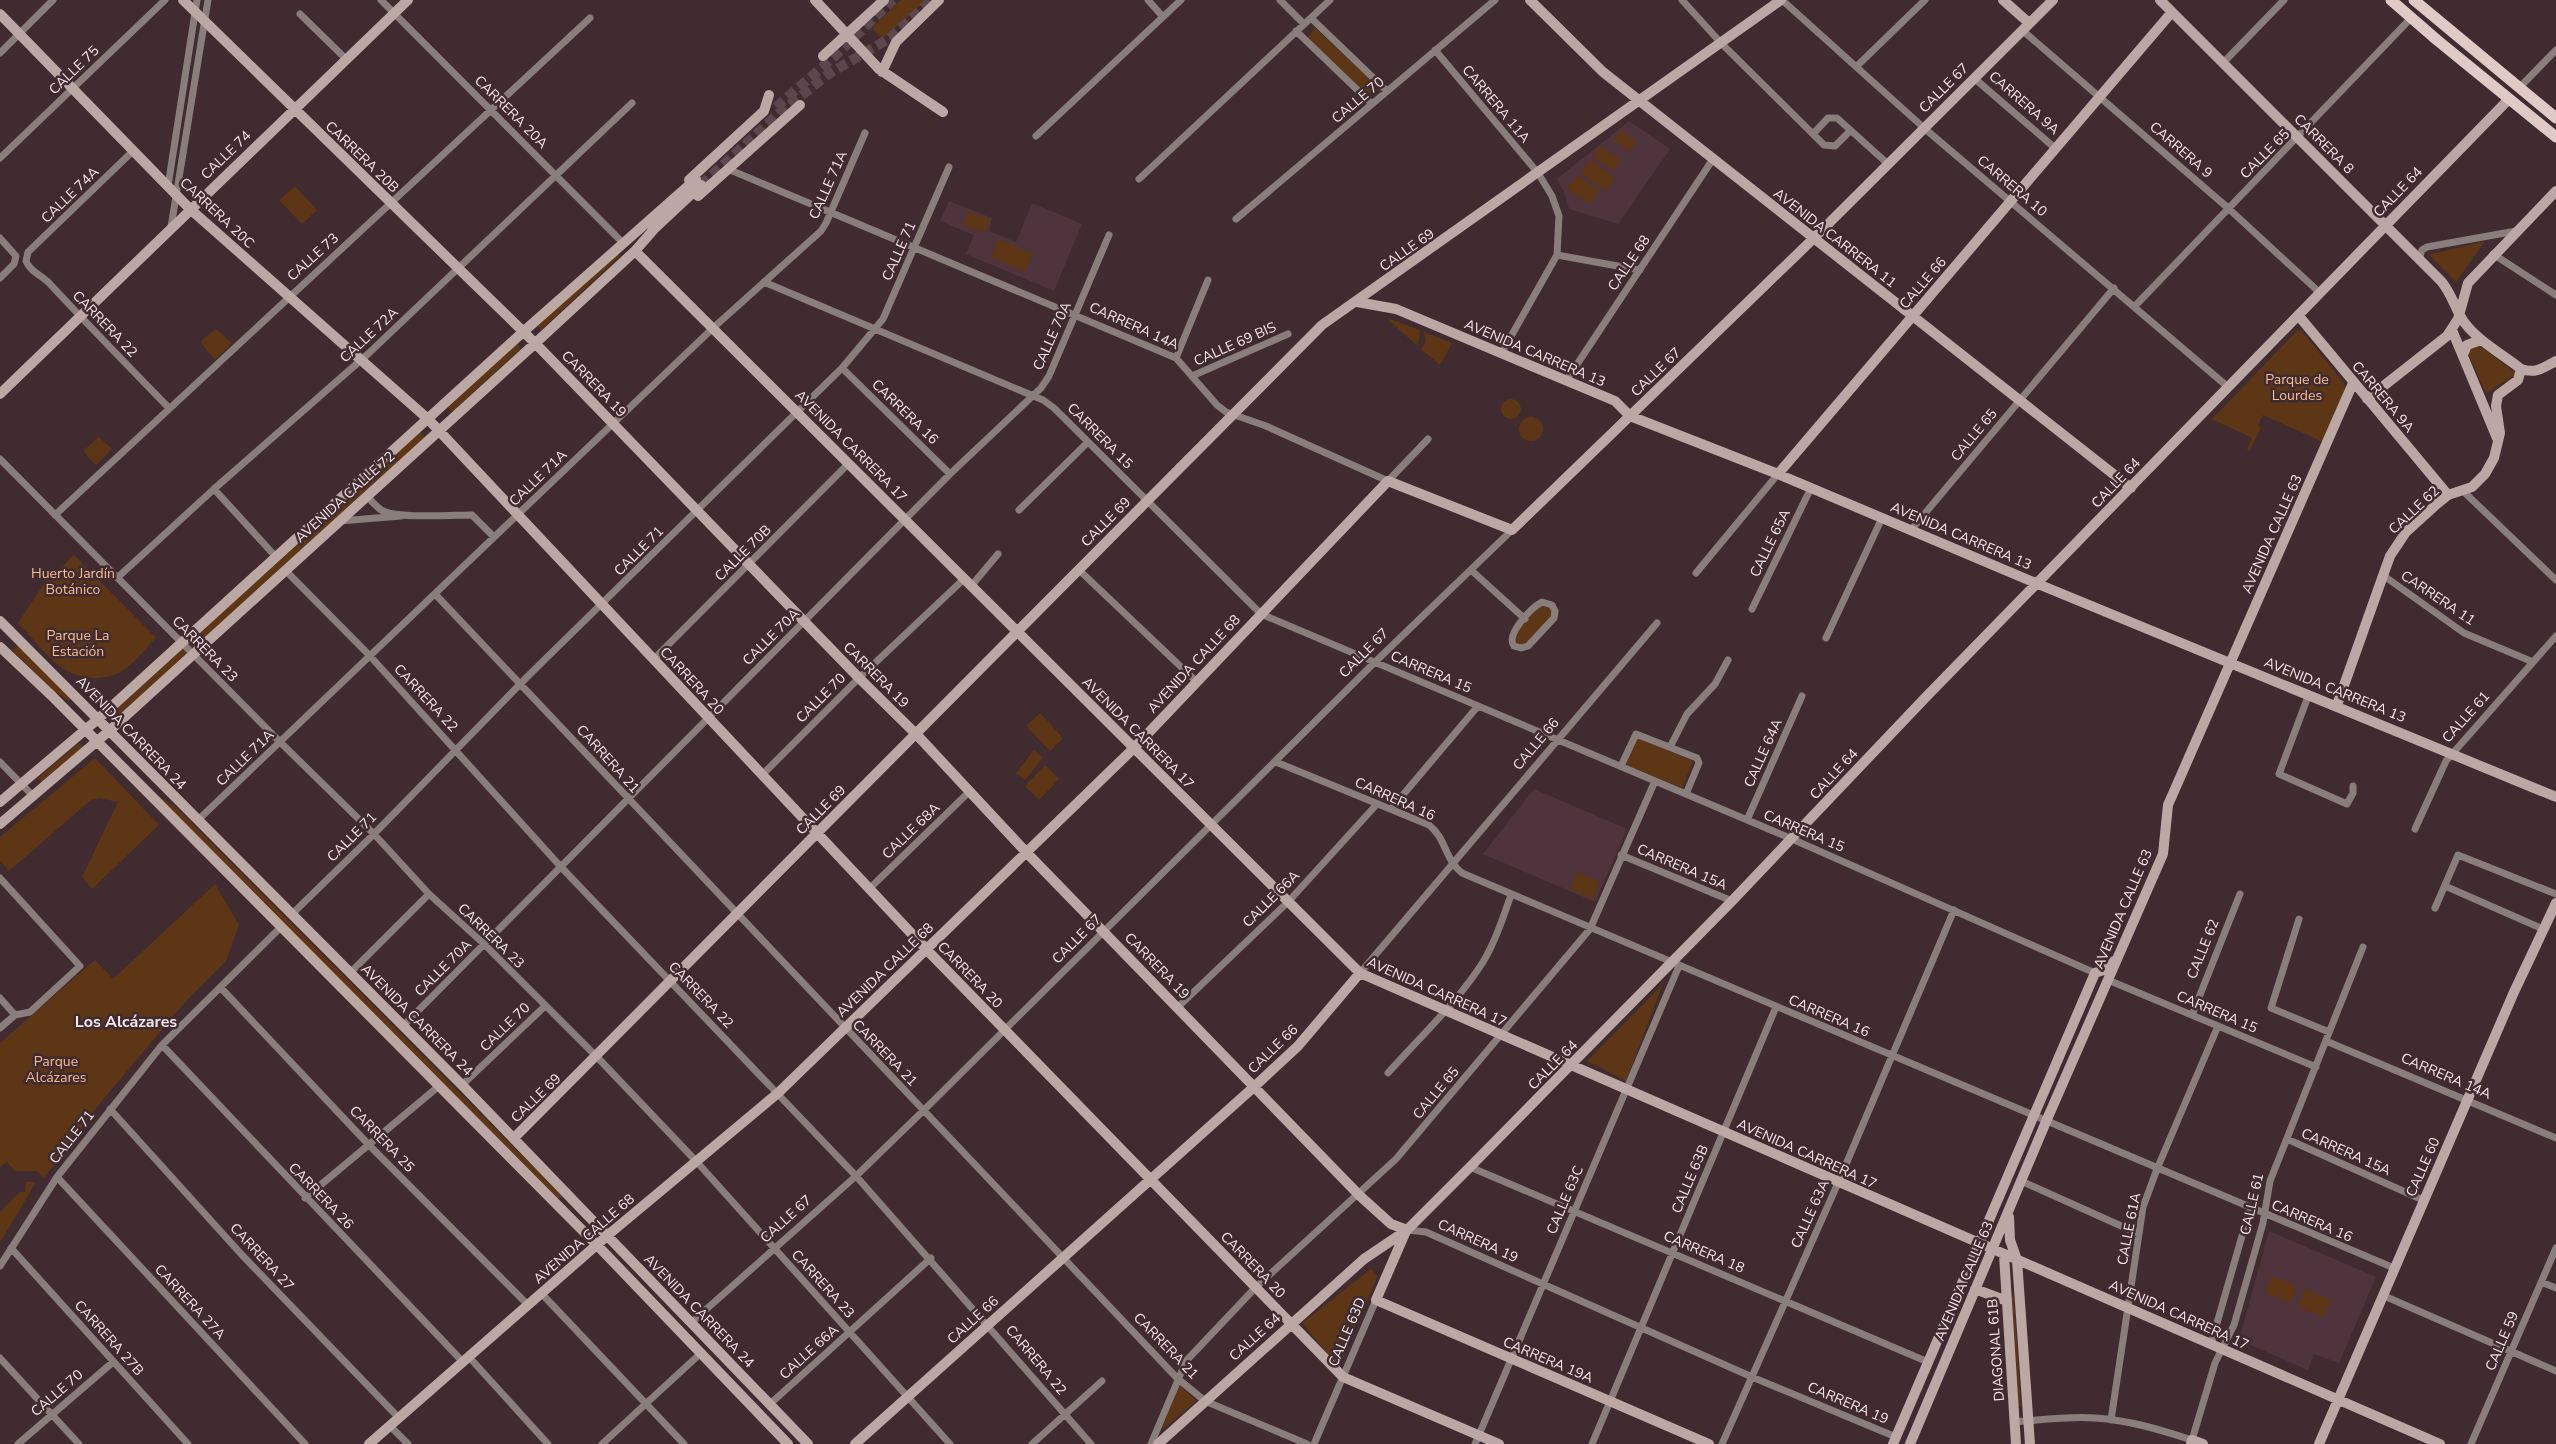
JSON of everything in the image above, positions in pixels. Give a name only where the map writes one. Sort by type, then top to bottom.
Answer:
[{"type":"main road","name":"CARRERA 20B","points":[[183,0],[523,332]]},
{"type":"main road","name":"CALLE 74","points":[[0,394],[78,316],[408,0]]},
{"type":"main road","points":[[815,0],[882,72],[943,112]]},
{"type":"main road","points":[[823,56],[884,0]]},
{"type":"main road","points":[[882,72],[896,42],[939,0]]},
{"type":"main road","name":"CALLE 69","points":[[514,1138],[597,1057],[1322,325],[1782,0]]},
{"type":"main road","name":"CARRERA 9","points":[[2003,0],[2026,26]]},
{"type":"main road","name":"CALLE 67","points":[[1512,530],[1813,239],[2052,0]]},
{"type":"main road","name":"CARRERA 8","points":[[2160,0],[2446,287],[2460,314]]},
{"type":"main road","points":[[2391,0],[2556,137]]},
{"type":"main road","points":[[2414,0],[2556,118]]},
{"type":"main road","name":"AVENIDA CARRERA 11","points":[[1533,1],[1603,72],[2131,488]]},
{"type":"main road","name":"CALLE 66","points":[[1778,474],[2172,12]]},
{"type":"main road","name":"CARRERA 20C","points":[[0,14],[190,209],[428,419]]},
{"type":"main road","points":[[623,243],[764,111],[769,95]]},
{"type":"main road","name":"CALLE 64","points":[[1158,1444],[1290,1323],[1364,1259],[1406,1230],[1675,965],[1925,698],[2509,99]]},
{"type":"main road","points":[[635,251],[800,105]]},
{"type":"main road","name":"AVENIDA CALLE 72","points":[[0,802],[98,720],[623,243],[699,182],[635,251],[535,343],[97,742],[0,824]]},
{"type":"main road","points":[[2367,399],[2440,343],[2452,330],[2460,314],[2468,283],[2493,254],[2556,191]]},
{"type":"main road","name":"AVENIDA CARRERA 17","points":[[635,251],[1360,974],[2440,1444]]},
{"type":"main road","name":"AVENIDA CARRERA 13","points":[[1357,302],[1396,309],[1615,401],[1630,416],[1778,474],[2038,584],[2337,705],[2556,797]]},
{"type":"main road","points":[[2460,314],[2481,340],[2521,368],[2533,372],[2556,361]]},
{"type":"main road","name":"CARRERA 9A","points":[[2298,315],[2448,495]]},
{"type":"main road","points":[[2452,330],[2492,423],[2498,444]]},
{"type":"main road","name":"CARRERA 19","points":[[523,332],[697,509],[859,678],[917,735],[1026,852],[1256,1086],[1359,1195],[1391,1224],[1406,1230]]},
{"type":"main road","points":[[2463,355],[2467,345],[2481,340]]},
{"type":"main road","name":"CALLE 62","points":[[2337,705],[2390,556],[2406,532],[2448,495],[2472,487],[2485,474],[2494,458],[2498,444],[2500,425],[2496,400],[2500,391],[2518,380],[2521,368]]},
{"type":"main road","name":"AVENIDA CALLE 63","points":[[1910,1444],[2046,1122],[2163,854],[2168,806],[2353,383]]},
{"type":"main road","name":"CARRERA 20","points":[[428,419],[517,516],[926,949],[1343,1377],[1476,1440],[1499,1444]]},
{"type":"main road","name":"CARRERA 14A","points":[[1388,481],[1512,530]]},
{"type":"main road","name":"AVENIDA CALLE 68","points":[[369,1444],[597,1244],[778,1092],[1134,748],[1388,481]]},
{"type":"main road","name":"AVENIDA CARRERA 24","points":[[0,622],[462,1085],[808,1444]]},
{"type":"main road","points":[[1,648],[16,637]]},
{"type":"main road","name":"AVENIDA CARRERA 24","points":[[1,648],[597,1244],[788,1444]]},
{"type":"main road","name":"CALLE 60","points":[[2319,1444],[2467,1099],[2556,903]]},
{"type":"main road","points":[[2095,973],[2109,968],[2121,950]]},
{"type":"main road","name":"AVENIDA CALLE 63","points":[[1894,1441],[2095,973]]},
{"type":"main road","name":"CALLE 66","points":[[855,1444],[1256,1086],[1308,1035],[1360,974]]},
{"type":"main road","name":"DIAGONAL 61B","points":[[2010,1207],[2009,1233],[2017,1260],[2030,1444]]},
{"type":"main road","name":"CALLE 63D","points":[[1376,1300],[1406,1230]]},
{"type":"main road","name":"DIAGONAL 61B","points":[[2004,1255],[2016,1444]]},
{"type":"main road","points":[[1975,1289],[2007,1301]]},
{"type":"main road","name":"CARRERA 19A","points":[[1376,1300],[1709,1444]]},
{"type":"main road","points":[[2192,1442],[2203,1444]]},
{"type":"street","points":[[0,53],[53,0]]},
{"type":"street","name":"CALLE 75","points":[[0,158],[165,0]]},
{"type":"street","points":[[168,186],[198,0]]},
{"type":"street","points":[[172,227],[208,0]]},
{"type":"street","name":"CARRERA 20A","points":[[381,0],[623,243]]},
{"type":"street","points":[[1148,0],[1163,17]]},
{"type":"street","points":[[1036,136],[1181,0]]},
{"type":"street","points":[[1280,0],[1304,24]]},
{"type":"street","points":[[1139,178],[1330,0]]},
{"type":"street","name":"CALLE 70","points":[[1236,219],[1495,0]]},
{"type":"street","points":[[1682,0],[1721,43],[1813,134],[1830,147],[1835,146],[1850,131]]},
{"type":"street","name":"CARRERA 10","points":[[1782,0],[1924,128],[2228,387]]},
{"type":"street","points":[[1857,66],[1925,0]]},
{"type":"street","points":[[2223,63],[2284,0]]},
{"type":"street","points":[[300,14],[346,59]]},
{"type":"street","name":"CALLE 73","points":[[55,515],[590,18]]},
{"type":"street","points":[[1311,18],[1387,91]]},
{"type":"street","name":"CALLE 65","points":[[2135,306],[2411,18]]},
{"type":"street","name":"CARRERA 9","points":[[2026,26],[2099,98],[2228,208],[2320,293]]},
{"type":"street","points":[[1296,31],[1372,104]]},
{"type":"street","name":"CARRERA 11A","points":[[1435,50],[1538,173],[1552,196],[1559,216],[1556,254]]},
{"type":"street","points":[[2519,88],[2556,50]]},
{"type":"street","name":"CARRERA 9A","points":[[1974,78],[2056,149]]},
{"type":"street","points":[[181,103],[191,105]]},
{"type":"street","name":"CALLE 72A","points":[[117,578],[214,489],[361,360],[632,103]]},
{"type":"street","points":[[1813,134],[1828,118],[1837,118],[1888,164]]},
{"type":"street","name":"CALLE 71A","points":[[198,820],[714,328],[821,231],[865,133]]},
{"type":"street","name":"CALLE 74A","points":[[26,258],[28,252],[133,151]]},
{"type":"street","name":"CALLE 68","points":[[1566,381],[1713,160]]},
{"type":"street","name":"CALLE 71","points":[[292,914],[796,410],[842,368],[883,319],[949,167]]},
{"type":"street","name":"CARRERA 14A","points":[[728,169],[1176,358],[1217,404],[1233,414],[1259,423],[1388,481]]},
{"type":"street","points":[[2419,259],[2422,250],[2427,247],[2516,231]]},
{"type":"street","name":"CALLE 70A","points":[[403,1026],[950,474],[1034,395],[1049,376],[1109,235]]},
{"type":"street","points":[[0,238],[14,252],[16,258],[14,264],[0,278]]},
{"type":"street","points":[[1501,354],[1556,254],[1640,270]]},
{"type":"street","points":[[2493,254],[2556,295]]},
{"type":"street","name":"CARRERA 22","points":[[26,258],[32,271],[48,282],[78,316],[169,408]]},
{"type":"street","points":[[1176,358],[1208,280]]},
{"type":"street","name":"CARRERA 15","points":[[764,282],[1034,395],[1054,408],[1261,614],[1792,839],[2095,973]]},
{"type":"street","name":"CALLE 65","points":[[1911,530],[2114,288]]},
{"type":"street","name":"CALLE 69 BIS","points":[[1192,376],[1288,334]]},
{"type":"street","name":"CARRERA 16","points":[[842,368],[950,474]]},
{"type":"street","points":[[1388,481],[1428,439]]},
{"type":"street","points":[[1019,510],[1088,442]]},
{"type":"street","name":"CARRERA 23","points":[[0,459],[280,742],[374,834],[429,894],[484,944],[544,1007],[597,1057],[696,1161],[950,1444]]},
{"type":"street","name":"CALLE 70B","points":[[653,660],[750,565],[849,463]]},
{"type":"street","name":"CALLE 66","points":[[1696,573],[1778,474]]},
{"type":"street","name":"CALLE 65A","points":[[1752,609],[1811,488]]},
{"type":"street","points":[[214,489],[276,557]]},
{"type":"street","points":[[2462,491],[2556,580]]},
{"type":"street","points":[[366,496],[382,510],[410,515]]},
{"type":"street","points":[[339,521],[385,519],[410,515],[472,515],[494,537]]},
{"type":"street","points":[[1826,638],[1882,518]]},
{"type":"street","name":"CALLE 67","points":[[692,1322],[856,1176],[924,1111],[1375,662],[1512,530]]},
{"type":"street","name":"CALLE 70","points":[[762,776],[859,678],[998,554]]},
{"type":"street","name":"CARRERA 22","points":[[285,570],[370,656],[561,866],[856,1176],[989,1324],[1091,1444]]},
{"type":"street","points":[[1079,570],[1196,682]]},
{"type":"street","points":[[1471,570],[1525,619]]},
{"type":"street","name":"CARRERA 11","points":[[2384,576],[2464,633],[2533,662]]},
{"type":"street","name":"CARRERA 21","points":[[435,594],[521,683],[737,916],[1064,1257],[1177,1378],[1205,1402],[1307,1444]]},
{"type":"street","points":[[1542,602],[1549,603],[1554,608],[1554,618],[1528,646],[1517,648],[1511,643],[1511,636],[1525,619],[1542,602]]},
{"type":"street","name":"CALLE 66","points":[[1360,974],[1657,623]]},
{"type":"street","name":"CALLE 61","points":[[2415,829],[2441,768],[2452,753],[2556,636]]},
{"type":"street","points":[[1670,747],[1687,714],[1715,684],[1728,660]]},
{"type":"street","points":[[2309,694],[2278,774],[2347,804],[2351,799],[2353,786]]},
{"type":"street","name":"CALLE 64A","points":[[1747,820],[1802,696]]},
{"type":"street","points":[[1391,809],[1478,706]]},
{"type":"street","points":[[1621,766],[1636,734],[1670,747],[1699,760],[1686,794]]},
{"type":"street","points":[[0,762],[32,796]]},
{"type":"street","name":"CARRERA 16","points":[[1276,762],[1428,825],[1441,837],[1452,864],[1462,873],[1590,929],[2394,1268]]},
{"type":"street","name":"CALLE 65","points":[[1151,1444],[1177,1378],[1186,1361],[1256,1287],[1359,1195],[1396,1159],[1590,929],[1655,781]]},
{"type":"street","name":"CALLE 68A","points":[[869,889],[970,791]]},
{"type":"street","name":"CALLE 66A","points":[[1178,1008],[1288,902],[1377,804]]},
{"type":"street","name":"CARRERA 15A","points":[[1621,855],[1732,902]]},
{"type":"street","points":[[2435,908],[2458,856],[2556,894]]},
{"type":"street","points":[[0,878],[80,966],[30,1012],[15,1015],[0,1028]]},
{"type":"street","points":[[2445,886],[2543,929]]},
{"type":"street","points":[[350,973],[429,894]]},
{"type":"street","name":"CALLE 62","points":[[2192,1015],[2240,894]]},
{"type":"street","points":[[1388,1073],[1444,1012],[1484,961],[1511,895]]},
{"type":"street","name":"CALLE 63A","points":[[1722,1444],[1838,1183],[1954,910]]},
{"type":"street","points":[[2299,919],[2271,1008],[2329,1032]]},
{"type":"street","name":"CALLE 71","points":[[0,1266],[57,1177],[162,1045],[281,927]]},
{"type":"street","name":"CALLE 61","points":[[2192,1442],[2215,1363],[2234,1325],[2264,1214],[2270,1181],[2363,947]]},
{"type":"street","name":"CALLE 63C","points":[[1476,1440],[1626,1090],[1675,965]]},
{"type":"street","name":"CARRERA 15","points":[[2108,980],[2316,1067]]},
{"type":"street","name":"CARRERA 25","points":[[221,988],[368,1144],[528,1305]]},
{"type":"street","points":[[0,998],[15,1015]]},
{"type":"street","name":"CALLE 70","points":[[462,1085],[544,1007]]},
{"type":"street","name":"CALLE 63B","points":[[1592,1444],[1776,1007]]},
{"type":"street","name":"CALLE 61A","points":[[2111,1420],[2143,1207],[2156,1168],[2218,1026]]},
{"type":"street","name":"CARRERA 14A","points":[[2326,1041],[2556,1138]]},
{"type":"street","name":"CARRERA 26","points":[[162,1045],[305,1198],[548,1444]]},
{"type":"street","points":[[305,1198],[439,1086]]},
{"type":"street","name":"CARRERA 27","points":[[110,1110],[242,1254],[399,1418]]},
{"type":"street","name":"CARRERA 15A","points":[[2287,1139],[2423,1200]]},
{"type":"street","name":"CARRERA 18","points":[[1470,1167],[1928,1362]]},
{"type":"street","name":"CARRERA 27A","points":[[57,1177],[305,1444]]},
{"type":"street","points":[[2021,1181],[2139,1234]]},
{"type":"street","name":"CALLE 61","points":[[2211,1344],[2250,1208]]},
{"type":"street","name":"CARRERA 19","points":[[1406,1230],[1426,1232],[1894,1441]]},
{"type":"street","name":"CARRERA 27B","points":[[11,1248],[188,1444]]},
{"type":"street","name":"CALLE 59","points":[[2471,1444],[2556,1248]]},
{"type":"street","name":"CALLE 66A","points":[[770,1404],[931,1258]]},
{"type":"street","points":[[2541,1282],[2556,1288]]},
{"type":"street","points":[[541,1293],[684,1444]]},
{"type":"street","points":[[2382,1295],[2556,1371]]},
{"type":"street","name":"CALLE 63D","points":[[1314,1444],[1376,1300]]},
{"type":"street","points":[[602,1444],[701,1353]]},
{"type":"street","points":[[0,1358],[79,1444]]},
{"type":"street","name":"CALLE 70","points":[[18,1444],[113,1362]]},
{"type":"street","points":[[1032,1444],[1102,1381]]},
{"type":"street","points":[[2015,1422],[2075,1418],[2111,1420],[2139,1424],[2192,1442]]},
{"type":"street","points":[[390,1426],[408,1444]]},
{"type":"shaded area","points":[[1629,121],[1670,149],[1618,224],[1569,209],[1565,194],[1557,179]]},
{"type":"shaded area","points":[[949,201],[992,218],[989,231],[1016,242],[1032,203],[1082,224],[1054,291],[966,254],[974,235],[940,221]]},
{"type":"shaded area","points":[[1534,789],[1627,829],[1595,902],[1483,854]]},
{"type":"shaded area","points":[[2269,1231],[2376,1277],[2339,1363],[2314,1354],[2308,1370],[2239,1340]]},
{"type":"green space","points":[[901,0],[927,0],[882,39],[872,28]]},
{"type":"green space","points":[[1315,28],[1377,88],[1368,95],[1307,38]]},
{"type":"green space","points":[[1621,130],[1637,142],[1630,152],[1614,141]]},
{"type":"green space","points":[[1600,146],[1621,160],[1614,171],[1593,157]]},
{"type":"green space","points":[[1590,160],[1615,178],[1606,191],[1581,173]]},
{"type":"green space","points":[[1577,175],[1599,190],[1590,204],[1567,189]]},
{"type":"green space","points":[[295,186],[317,210],[302,224],[279,200]]},
{"type":"green space","points":[[968,212],[990,219],[985,233],[963,225]]},
{"type":"green space","points":[[998,239],[1033,254],[1025,272],[991,257]]},
{"type":"green space","points":[[2485,241],[2456,282],[2429,255]]},
{"type":"green space","points":[[616,252],[620,256],[541,330],[537,326]]},
{"type":"green space","points":[[1387,318],[1420,330],[1418,346],[1397,326],[1395,327]]},
{"type":"green space","points":[[216,329],[232,343],[215,360],[201,343],[203,339]]},
{"type":"green space","name":"Parque de Lourdes","points":[[2301,330],[2344,383],[2345,391],[2323,442],[2263,415],[2258,426],[2261,427],[2250,451],[2247,449],[2252,438],[2212,419],[2297,331]]},
{"type":"green space","points":[[1424,332],[1452,343],[1440,365],[1421,349],[1426,342]]},
{"type":"green space","points":[[517,343],[521,348],[452,412],[448,407]]},
{"type":"green space","points":[[2479,345],[2517,374],[2486,393],[2468,353],[2469,346]]},
{"type":"green space","points":[[1511,399],[1518,402],[1521,409],[1518,416],[1511,419],[1504,416],[1501,409],[1504,402]]},
{"type":"green space","points":[[1531,417],[1539,421],[1543,429],[1539,437],[1531,441],[1523,437],[1519,429],[1523,421]]},
{"type":"green space","points":[[420,432],[425,437],[112,723],[107,718]]},
{"type":"green space","points":[[99,437],[112,449],[96,465],[86,455],[84,450]]},
{"type":"green space","points":[[74,555],[156,638],[130,665],[112,676],[95,678],[71,673],[46,653],[18,623],[51,573],[54,575]]},
{"type":"green space","points":[[1549,605],[1553,614],[1526,644],[1518,646],[1513,636],[1515,633],[1540,606]]},
{"type":"green space","points":[[18,645],[72,699],[69,701],[51,689],[12,650]]},
{"type":"green space","points":[[1040,713],[1063,738],[1050,751],[1026,726]]},
{"type":"green space","points":[[1637,738],[1693,761],[1682,788],[1626,765]]},
{"type":"green space","points":[[79,743],[83,748],[42,783],[38,778]]},
{"type":"green space","points":[[1034,750],[1043,758],[1025,780],[1016,773]]},
{"type":"green space","points":[[95,758],[159,825],[92,889],[82,877],[118,802],[99,798],[91,800],[9,871],[0,861],[0,837]]},
{"type":"green space","points":[[1045,765],[1059,779],[1039,800],[1025,786]]},
{"type":"green space","points":[[154,793],[177,808],[562,1196],[558,1199]]},
{"type":"green space","points":[[1577,872],[1600,882],[1593,899],[1570,889]]},
{"type":"green space","name":"Parque Alcázares","points":[[215,884],[239,925],[226,961],[187,1000],[101,1102],[44,1178],[37,1171],[15,1171],[7,1162],[0,1167],[0,1043],[95,960],[113,979]]},
{"type":"green space","points":[[1663,984],[1626,1081],[1587,1061]]},
{"type":"green space","points":[[26,1182],[36,1182],[0,1243],[0,1212],[20,1192],[25,1192]]},
{"type":"green space","points":[[1371,1269],[1378,1276],[1338,1366],[1302,1323]]},
{"type":"green space","points":[[2272,1276],[2297,1286],[2291,1303],[2265,1293]]},
{"type":"green space","points":[[2305,1289],[2331,1300],[2324,1317],[2298,1307]]},
{"type":"green space","points":[[2014,1296],[2021,1406],[2018,1406],[2011,1297]]},
{"type":"green space","points":[[1179,1384],[1196,1401],[1162,1430]]},
{"type":"tunnel","points":[[776,107],[834,57],[893,0]]},
{"type":"tunnel","points":[[701,185],[779,113],[830,73],[890,38],[932,0]]},
{"type":"district","name":"Los Alcázares","points":[[126,1022]]},
{"type":"park label","name":"Huerto Jardín Botánico","points":[[73,582]]},
{"type":"park label","name":"Parque La Estación","points":[[78,644]]}]
